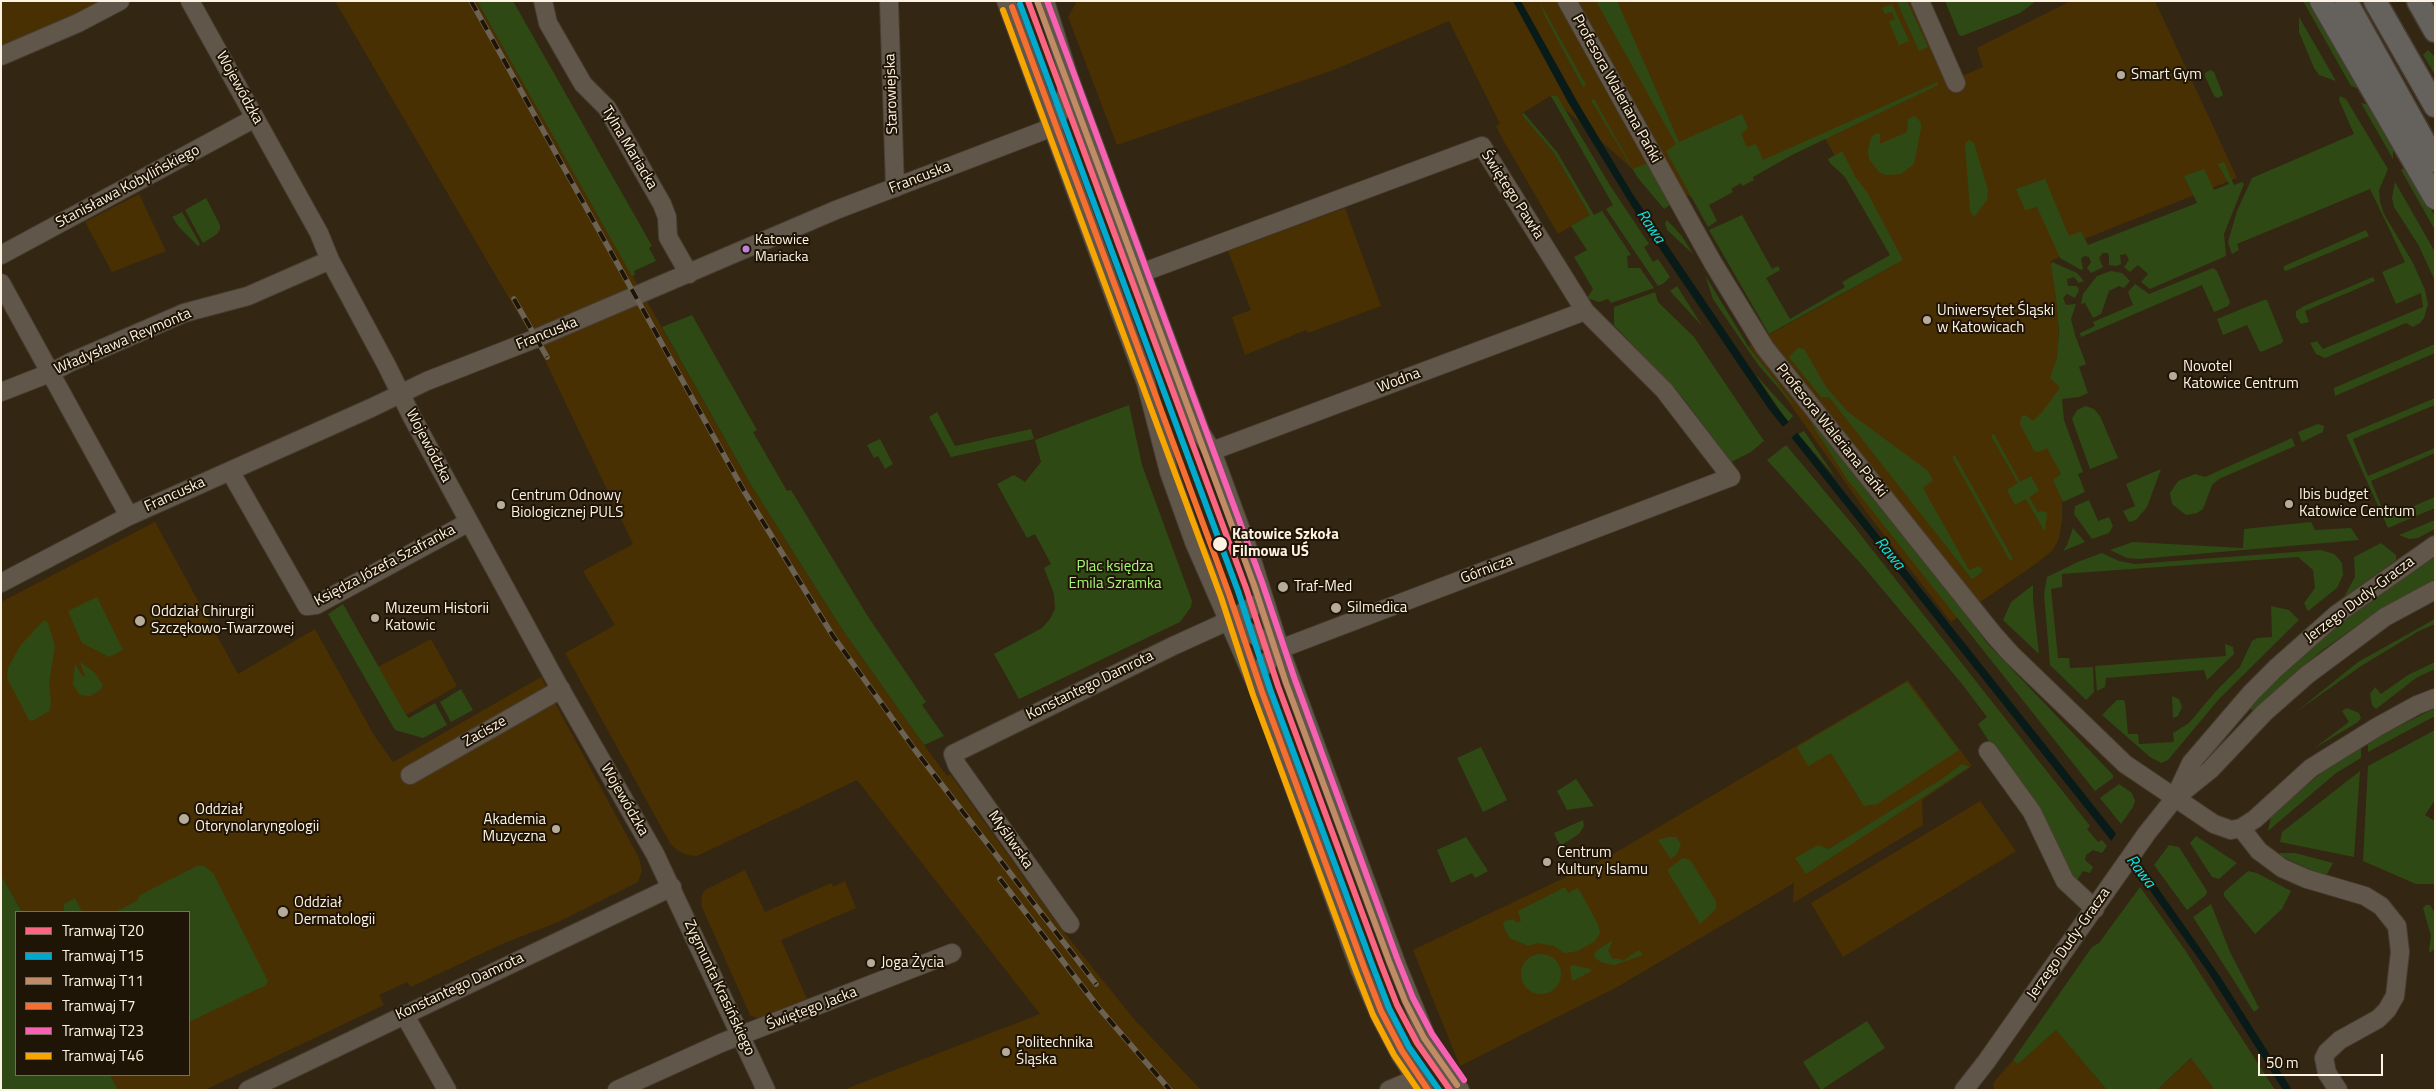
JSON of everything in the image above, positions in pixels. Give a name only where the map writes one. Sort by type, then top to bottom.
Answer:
[{"type":"main road","points":[[2321,1],[2435,198]]},
{"type":"main road","points":[[2346,1],[2435,161]]},
{"type":"main road","points":[[2375,1],[2435,106]]},
{"type":"main road","points":[[2418,1],[2435,32]]},
{"type":"street","points":[[1,56],[78,23],[120,1]]},
{"type":"street","name":"Wojewódzka","points":[[190,1],[319,233],[330,260],[469,522],[561,690],[631,810],[672,887]]},
{"type":"street","name":"Tylna Mariacka","points":[[543,1],[548,23],[583,84],[607,108],[662,204],[667,217],[668,236],[688,274]]},
{"type":"street","name":"Starowiejska","points":[[889,1],[895,188]]},
{"type":"street","points":[[1006,1],[1146,383],[1169,472],[1194,542],[1253,677],[1360,970],[1380,1016],[1419,1084],[1389,1090]]},
{"type":"street","points":[[1045,1],[1069,77],[1201,433],[1212,451],[1252,560],[1280,649],[1398,968],[1426,1036],[1460,1090]]},
{"type":"street","name":"Profesora Waleriana Pańki","points":[[1567,1],[1713,263],[1765,348],[1980,619],[2011,654],[2125,764],[2220,828],[2231,830],[2241,828]]},
{"type":"street","points":[[1920,1],[1956,83]]},
{"type":"street","points":[[1053,127],[1065,101],[1069,77]]},
{"type":"street","name":"Stanisława Kobylińskiego","points":[[1,255],[256,118]]},
{"type":"street","name":"Francuska","points":[[1,583],[129,516],[400,394],[836,210],[1053,127]]},
{"type":"street","name":"Świętego Pawła","points":[[1142,272],[1482,146],[1585,311],[1664,390],[1731,477]]},
{"type":"street","name":"Władysława Reymonta","points":[[1,392],[50,373],[71,362],[184,314],[248,296],[330,260]]},
{"type":"street","points":[[1,283],[129,516]]},
{"type":"street","name":"Wodna","points":[[1212,451],[1585,311]]},
{"type":"street","name":"Księdza Józefa Szafranka","points":[[230,471],[307,606],[316,605],[469,522]]},
{"type":"street","name":"Górnicza","points":[[1253,677],[1280,649],[1731,477]]},
{"type":"street","name":"Jerzego Dudy-Gracza","points":[[2175,798],[2191,763],[2251,693],[2276,668],[2337,614],[2435,545]]},
{"type":"street","name":"Jerzego Dudy-Gracza","points":[[1964,1090],[2095,909],[2147,833],[2175,798],[2210,770],[2264,713],[2307,675],[2378,622],[2435,590]]},
{"type":"street","name":"Konstantego Damrota","points":[[953,754],[1228,621],[1264,600]]},
{"type":"street","points":[[1228,621],[1280,649]]},
{"type":"street","name":"Zacisze","points":[[410,775],[561,690]]},
{"type":"street","points":[[2338,1090],[2327,1073],[2324,1058],[2327,1052],[2340,1040],[2378,1019],[2387,1010],[2395,996],[2400,952],[2397,926],[2381,906],[2364,896],[2307,879],[2282,868],[2259,851],[2241,828],[2255,819],[2311,768],[2377,727],[2417,705],[2435,698]]},
{"type":"street","points":[[1988,751],[2032,812],[2065,881],[2095,909]]},
{"type":"street","name":"Myśliwska","points":[[953,754],[957,765],[1070,924]]},
{"type":"street","name":"Konstantego Damrota","points":[[248,1090],[672,887]]},
{"type":"street","name":"Zygmunta Krasińskiego","points":[[672,887],[766,1090]]},
{"type":"street","name":"Świętego Jacka","points":[[617,1090],[740,1036],[952,954]]},
{"type":"street","points":[[404,1014],[447,1090]]},
{"type":"shaded area","points":[[1,1],[109,1],[1,50]]},
{"type":"shaded area","points":[[335,1],[477,1],[751,485],[842,629],[924,745],[947,776],[950,774],[1059,926],[1134,1019],[1201,1090],[843,1090],[1040,1014],[857,780],[697,856],[687,855],[677,850],[670,843],[565,653],[615,625],[583,571],[633,544],[544,358]]},
{"type":"shaded area","name":"Uniwersytet Śląski w Katowicach","points":[[1077,1],[1923,1],[1957,78],[1983,67],[1977,48],[2071,1],[2155,1],[2237,178],[2057,250],[2060,257],[2051,261],[2059,305],[2058,359],[2062,438],[2062,520],[2059,538],[2053,550],[2037,563],[1951,622],[1867,513],[1749,346],[1896,264],[1823,135],[1700,201],[1637,173],[1550,96],[1521,114],[1554,153],[1590,215],[1558,234],[1502,138],[1496,126],[1500,124],[1449,21],[1336,69],[1117,145],[1068,17]]},
{"type":"shaded area","points":[[139,194],[166,251],[112,272],[85,222]]},
{"type":"shaded area","points":[[1345,208],[1381,306],[1308,333],[1306,330],[1245,355],[1232,317],[1251,310],[1228,251]]},
{"type":"shaded area","points":[[155,522],[238,674],[315,629],[374,735],[393,762],[541,677],[639,858],[642,871],[638,882],[558,922],[502,944],[411,987],[407,982],[379,995],[384,1005],[205,1090],[118,1090],[111,1076],[190,1076],[190,911],[21,911],[1,875],[1,602]]},
{"type":"shaded area","points":[[431,639],[457,686],[406,715],[378,667]]},
{"type":"shaded area","points":[[1908,680],[1972,766],[1922,800],[1923,825],[1793,903],[1794,883],[1617,987],[1460,1066],[1413,950],[1608,857]]},
{"type":"shaded area","points":[[1980,801],[2016,851],[1843,957],[1811,903]]},
{"type":"shaded area","points":[[745,870],[765,912],[831,883],[833,887],[845,881],[856,908],[781,940],[807,999],[759,1019],[750,1015],[701,905],[702,895],[705,890]]},
{"type":"shaded area","points":[[2056,1030],[2107,1090],[1994,1090],[1993,1083],[2013,1060],[2018,1064]]},
{"type":"shaded area","points":[[2192,1058],[2215,1090],[2157,1090]]},
{"type":"green space","points":[[477,1],[513,1],[652,246],[649,248],[656,261],[634,271],[635,275],[632,276]]},
{"type":"green space","points":[[1539,1],[1586,85],[1583,87],[1545,16]]},
{"type":"green space","points":[[1596,1],[1617,1],[1679,142],[1742,114],[1748,128],[1741,134],[1747,147],[1756,144],[1763,160],[1938,82],[1938,85],[1792,155],[1753,177],[1754,180],[1742,186],[1741,183],[1731,189],[1733,192],[1709,205],[1717,221],[1708,227],[1666,151],[1676,144]]},
{"type":"green space","points":[[1907,1],[1928,47],[1919,51],[1897,2]]},
{"type":"green space","points":[[1945,1],[2036,1],[2020,13],[1962,36],[1959,35]]},
{"type":"green space","points":[[2303,1],[2311,1],[2359,89],[2351,86]]},
{"type":"green space","points":[[1892,4],[1909,41],[1899,45],[1889,22],[1895,19],[1892,12],[1885,14],[1882,8]]},
{"type":"green space","points":[[2299,17],[2336,81],[2319,75],[2314,68],[2299,32]]},
{"type":"green space","points":[[2428,50],[2435,57],[2435,75],[2423,55]]},
{"type":"green space","points":[[2210,70],[2214,72],[2223,95],[2218,98],[2214,96],[2205,76],[2205,73]]},
{"type":"green space","points":[[1551,96],[1557,96],[1611,187],[1649,244],[1644,247],[1653,262],[1658,259],[1670,277],[1664,283],[1658,286],[1606,209],[1613,205]]},
{"type":"green space","points":[[2340,96],[2346,99],[2388,169],[2379,190],[2380,202],[2384,214],[2413,263],[2425,290],[2428,304],[2424,318],[2413,327],[2406,323],[2325,358],[2316,354],[2310,343],[2317,341],[2323,349],[2423,307],[2421,293],[2396,304],[2382,272],[2405,262],[2370,189],[2237,244],[2239,250],[2232,254],[2228,242],[2237,211],[2252,178],[2354,134],[2339,100]]},
{"type":"green space","points":[[1594,99],[1633,169],[1648,163],[1670,205],[1664,209],[1638,178],[1591,100]]},
{"type":"green space","points":[[2361,103],[2370,105],[2393,144],[2393,159]]},
{"type":"green space","points":[[1524,113],[1557,152],[1594,215],[1602,211],[1631,255],[1627,256],[1628,268],[1640,268],[1654,288],[1611,303],[1608,299],[1599,302],[1587,298],[1593,289],[1574,257],[1587,250],[1571,226],[1590,215],[1554,153],[1521,114]]},
{"type":"green space","points":[[1915,116],[1921,123],[1921,128],[1914,164],[1901,174],[1886,175],[1879,172],[1869,159],[1868,151],[1871,138],[1876,133],[1880,134],[1880,144],[1907,132],[1908,119]]},
{"type":"green space","points":[[1969,140],[1974,143],[1988,190],[1987,200],[1974,217],[1970,211],[1965,144]]},
{"type":"green space","points":[[1842,151],[1856,178],[1867,192],[1903,260],[1769,334],[1709,230],[1742,215],[1772,269],[1778,266],[1780,270],[1766,278],[1790,319],[1845,287],[1842,282],[1890,255],[1845,177],[1828,159]]},
{"type":"green space","points":[[2224,162],[2234,185],[2242,182],[2244,184],[2224,234],[2226,256],[2150,289],[2141,282],[2148,274],[2138,265],[2130,272],[2124,267],[2129,260],[2126,254],[2120,255],[2121,264],[2117,266],[2109,265],[2108,253],[2103,253],[2099,258],[2103,267],[2091,273],[2087,268],[2091,262],[2089,257],[2084,256],[2081,259],[2083,269],[2081,270],[2060,258],[2037,207],[2025,210],[2016,189],[2045,179],[2069,236],[2081,231],[2088,245],[2197,203],[2184,176],[2204,169],[2214,190],[2229,184],[2218,164]]},
{"type":"green space","points":[[2406,167],[2435,216],[2435,230],[2401,170]]},
{"type":"green space","points":[[2395,182],[2435,252],[2435,281],[2419,246],[2394,207],[2392,198]]},
{"type":"green space","points":[[206,198],[220,225],[220,229],[217,234],[203,243],[185,210]]},
{"type":"green space","points":[[182,212],[200,244],[198,246],[172,217]]},
{"type":"green space","points":[[1667,220],[1682,236],[1693,254],[1667,230],[1665,223]]},
{"type":"green space","points":[[2366,230],[2369,236],[2286,271],[2284,270],[2284,266]]},
{"type":"green space","points":[[2052,262],[2077,273],[2084,281],[2079,283],[2074,277],[2067,279],[2068,286],[2077,286],[2079,290],[2075,298],[2067,294],[2063,298],[2066,305],[2076,304],[2071,319],[2086,364],[2079,367],[2088,393],[2079,397],[2062,399],[2064,420],[2083,472],[2078,474],[2085,492],[2063,502],[2053,480],[2061,474],[2047,448],[2039,452],[2034,451],[2020,424],[2021,417],[2025,415],[2033,421],[2059,389],[2059,386],[2050,378],[2057,358],[2059,332]]},
{"type":"green space","points":[[2213,268],[2217,271],[2230,302],[2228,306],[2214,312],[2202,285],[2081,337],[2080,333],[2095,326],[2093,322],[2133,305],[2128,292],[2135,284],[2149,294]]},
{"type":"green space","points":[[2111,271],[2122,273],[2130,281],[2124,288],[2119,286],[2109,291],[2101,314],[2093,318],[2085,303],[2081,304],[2083,294],[2097,276]]},
{"type":"green space","points":[[1705,275],[1748,346],[1798,410],[1759,366],[1741,340],[1713,299]]},
{"type":"green space","points":[[2373,277],[2375,281],[2305,311],[2309,322],[2301,324],[2296,317],[2296,311],[2304,306]]},
{"type":"green space","points":[[1677,286],[1699,321],[1703,327],[1670,291]]},
{"type":"green space","points":[[1655,292],[1658,302],[1694,337],[1764,441],[1751,452],[1731,462],[1683,398],[1614,325],[1614,307]]},
{"type":"green space","points":[[2267,300],[2283,340],[2282,343],[2261,352],[2247,325],[2223,335],[2217,319]]},
{"type":"green space","points":[[692,315],[757,430],[753,432],[787,491],[791,490],[867,615],[926,702],[922,705],[944,736],[924,745],[842,629],[751,485],[662,327]]},
{"type":"green space","points":[[2435,344],[2435,353],[2335,396],[2334,388]]},
{"type":"green space","points":[[1798,348],[1804,349],[1826,387],[1848,412],[1927,470],[1933,480],[1923,488],[1969,570],[1979,566],[1983,571],[1972,579],[1829,397],[1821,397],[1789,357]]},
{"type":"green space","points":[[1755,374],[1793,416],[1788,422],[1764,387]]},
{"type":"green space","points":[[2435,398],[2435,405],[2353,439],[2368,476],[2435,448],[2435,453],[2371,481],[2386,518],[2435,497],[2435,508],[2388,528],[2346,435]]},
{"type":"green space","name":"Plac księdza Emila Szramka","points":[[1129,405],[1142,465],[1192,601],[1191,607],[1180,622],[1019,699],[994,654],[1042,628],[1050,619],[1055,609],[1054,594],[1044,568],[1051,564],[1035,534],[1027,538],[997,484],[1014,475],[1025,482],[1041,462],[1035,440]]},
{"type":"green space","points":[[2086,406],[2094,409],[2100,416],[2118,458],[2090,469],[2072,419],[2077,410]]},
{"type":"green space","points":[[937,412],[955,446],[1031,429],[1034,439],[951,457],[929,417]]},
{"type":"green space","points":[[1814,421],[1957,601],[1986,642],[2113,775],[2113,778],[2095,791],[1847,479],[1811,423]]},
{"type":"green space","points":[[2318,424],[2324,426],[2323,432],[2302,442],[2298,432]]},
{"type":"green space","points":[[1804,431],[1836,478],[1798,434]]},
{"type":"green space","points":[[1994,434],[2020,482],[2031,476],[2039,491],[2029,497],[2038,512],[2043,511],[2047,513],[2045,532],[2026,499],[2015,505],[2007,490],[2018,483],[1991,436]]},
{"type":"green space","points":[[2292,438],[2295,446],[2219,479],[2212,485],[2203,509],[2197,513],[2186,515],[2172,504],[2170,493],[2178,481],[2195,474],[2205,477]]},
{"type":"green space","points":[[880,439],[893,464],[885,469],[878,456],[874,458],[867,445]]},
{"type":"green space","points":[[1786,445],[1852,524],[2090,826],[2087,829],[2098,842],[2102,840],[2107,846],[2102,853],[2093,850],[2086,855],[2085,860],[2093,867],[2090,873],[2083,871],[2076,882],[1978,724],[1987,717],[1962,684],[1862,565],[1767,460]]},
{"type":"green space","points":[[1955,456],[2013,559],[2010,561],[1952,457]]},
{"type":"green space","points":[[2161,469],[2147,507],[2136,520],[2129,522],[2123,511],[2135,506],[2126,484]]},
{"type":"green space","points":[[2089,500],[2098,521],[2109,517],[2113,526],[2109,533],[2092,539],[2074,514],[2075,506]]},
{"type":"green space","points":[[2435,520],[2435,529],[2418,538],[2409,539],[2399,535]]},
{"type":"green space","points":[[2311,522],[2315,530],[2351,528],[2359,540],[2139,559],[2127,558],[2110,550],[2133,542],[2243,548],[2244,529]]},
{"type":"green space","points":[[2073,528],[2085,542],[2063,551],[2067,545]]},
{"type":"green space","points":[[2381,543],[2396,555],[2396,560],[2344,597],[2355,577],[2354,557]]},
{"type":"green space","points":[[2321,550],[2334,554],[2338,558],[2342,563],[2343,575],[2337,588],[2308,611],[2304,603],[2315,588],[2313,570],[2298,557],[2062,574],[2062,587],[2051,589],[2058,658],[2069,658],[2070,668],[2093,667],[2094,692],[2086,700],[2050,665],[2044,594],[2047,577],[2080,561],[2102,553],[2119,561],[2135,564]]},
{"type":"green space","points":[[2435,557],[2435,581],[2365,620],[2321,651],[2253,711],[2251,709],[2251,706],[2275,682],[2334,628],[2384,591]]},
{"type":"green space","points":[[2033,585],[2039,654],[2003,620],[2011,602]]},
{"type":"green space","points":[[97,597],[123,650],[109,657],[82,643],[68,611]]},
{"type":"green space","points":[[343,604],[406,715],[409,718],[435,703],[447,725],[423,738],[395,730],[328,614]]},
{"type":"green space","points":[[2271,606],[2289,610],[2299,620],[2219,699],[2168,760],[2161,763],[2150,757],[2102,715],[2117,700],[2123,700],[2125,702],[2128,734],[2138,734],[2139,744],[2174,742],[2173,733],[2189,723],[2216,691],[2240,667],[2252,641],[2257,638],[2272,637]]},
{"type":"green space","points":[[2435,619],[2435,624],[2419,631],[2361,666],[2296,712],[2358,662]]},
{"type":"green space","points":[[44,620],[48,623],[55,646],[49,683],[51,704],[49,711],[32,721],[29,720],[7,678],[8,668],[20,646]]},
{"type":"green space","points":[[2225,644],[2233,647],[2234,654],[2207,680],[2204,670],[2106,678],[2105,687],[2097,691],[2095,666],[2226,656]]},
{"type":"green space","points":[[80,662],[95,673],[103,685],[100,690],[90,696],[80,695],[73,685],[75,664],[83,677],[85,676]]},
{"type":"green space","points":[[2435,662],[2435,669],[2416,678],[2376,709],[2372,705],[2370,694],[2375,687],[2381,694],[2408,675]]},
{"type":"green space","points":[[1907,682],[1959,750],[1877,804],[1864,806],[1831,753],[1808,766],[1797,747]]},
{"type":"green space","points":[[461,689],[473,710],[451,722],[440,702]]},
{"type":"green space","points":[[2172,696],[2179,699],[2182,707],[2178,716],[2173,718]]},
{"type":"green space","points":[[2347,708],[2359,713],[2361,718],[2358,722],[2313,749],[2349,722],[2342,711]]},
{"type":"green space","points":[[2435,708],[2435,716],[2368,752],[2368,742]]},
{"type":"green space","points":[[2435,730],[2435,800],[2425,815],[2435,821],[2435,884],[2416,884],[2363,861],[2368,766]]},
{"type":"green space","points":[[1481,747],[1507,800],[1483,812],[1457,758]]},
{"type":"green space","points":[[2361,747],[2361,758],[2336,773],[2268,831],[2271,817],[2278,809],[2331,765]]},
{"type":"green space","points":[[1962,764],[1969,767],[1806,874],[1795,858],[1818,845],[1829,849],[1942,779]]},
{"type":"green space","points":[[2360,771],[2354,857],[2280,842],[2282,832]]},
{"type":"green space","points":[[1576,779],[1594,806],[1567,810],[1557,791]]},
{"type":"green space","points":[[2119,784],[2132,793],[2135,801],[2121,824],[2100,798]]},
{"type":"green space","points":[[1583,820],[1584,826],[1579,834],[1560,846],[1554,833]]},
{"type":"green space","points":[[2196,836],[2237,863],[2219,879],[2212,877],[2190,843]]},
{"type":"green space","points":[[1466,837],[1488,871],[1475,878],[1472,873],[1451,883],[1437,850]]},
{"type":"green space","points":[[1676,837],[1681,845],[1677,854],[1671,859],[1658,840]]},
{"type":"green space","points":[[2169,845],[2179,847],[2207,891],[2206,895],[2187,910],[2154,865]]},
{"type":"green space","points":[[2280,853],[2295,853],[2333,863],[2327,874],[2318,873],[2279,855]]},
{"type":"green space","points":[[1683,858],[1690,860],[1716,901],[1716,909],[1700,924],[1667,870]]},
{"type":"green space","points":[[197,866],[204,866],[213,873],[268,981],[266,985],[190,1022],[190,911],[117,911],[137,901],[140,895]]},
{"type":"green space","points":[[2248,871],[2257,873],[2291,891],[2282,909],[2255,934],[2224,896],[2224,892]]},
{"type":"green space","points":[[1,875],[21,911],[15,911],[15,1076],[111,1076],[118,1090],[1,1090]]},
{"type":"green space","points":[[1565,887],[1568,893],[1578,888],[1598,924],[1600,933],[1595,941],[1578,951],[1564,953],[1554,946],[1538,943],[1528,946],[1510,938],[1503,924],[1505,921],[1513,919],[1517,923],[1521,921],[1518,911]]},
{"type":"green space","points":[[2140,887],[2185,950],[2275,1090],[2215,1090],[2191,1058],[2157,1090],[2107,1090],[2056,1030],[2018,1064],[2013,1060],[2092,947],[2099,943]]},
{"type":"green space","points":[[75,898],[82,911],[64,911],[64,904]]},
{"type":"green space","points":[[2211,904],[2230,952],[2259,1008],[2254,1012],[2193,917]]},
{"type":"green space","points":[[2426,905],[2430,905],[2435,913],[2435,948],[2430,953],[2431,936],[2423,908]]},
{"type":"green space","points":[[1613,940],[1608,951],[1613,959],[1621,959],[1623,961],[1639,950],[1643,955],[1614,965],[1603,963],[1596,959],[1594,956],[1596,951]]},
{"type":"green space","points":[[1541,954],[1555,960],[1561,974],[1555,988],[1541,994],[1527,988],[1521,974],[1527,960]]},
{"type":"green space","points":[[1573,965],[1592,971],[1572,981],[1570,967]]},
{"type":"green space","points":[[1867,1021],[1885,1048],[1821,1090],[1803,1062]]},
{"type":"water","name":"Rawa","points":[[1513,1],[1521,1],[1578,103],[1632,193],[1776,406],[2148,874],[2221,978],[2292,1090],[2283,1090],[2208,972],[2144,882],[1768,408],[1639,218],[1569,104]]},
{"type":"pier","points":[[1790,421],[1798,432],[1788,440],[1780,429]]},
{"type":"pier","points":[[2117,832],[2149,872],[2142,883],[2110,843]]},
{"type":"railway","points":[[471,1],[744,491],[833,636],[915,750],[1096,984]]},
{"type":"railway","points":[[514,299],[547,357]]},
{"type":"railway","points":[[1000,879],[1098,1007],[1170,1090]]},
{"type":"tram line","name":"T20","points":[[1028,1],[1246,588],[1278,686],[1381,964],[1397,1005],[1417,1043],[1450,1090]]},
{"type":"tram line","name":"T11","points":[[1037,1],[1254,585],[1286,683],[1389,961],[1405,1001],[1424,1038],[1457,1085]]},
{"type":"tram line","name":"T23","points":[[1047,1],[1262,582],[1295,680],[1397,958],[1413,998],[1432,1034],[1464,1080]]},
{"type":"tram line","name":"T15","points":[[1020,4],[1238,591],[1270,689],[1373,967],[1389,1008],[1409,1047],[1439,1090]]},
{"type":"tram line","name":"T7","points":[[1012,7],[1229,594],[1262,692],[1365,970],[1381,1011],[1402,1051],[1428,1090]]},
{"type":"tram line","name":"T46","points":[[1003,10],[1221,597],[1253,695],[1357,974],[1373,1015],[1394,1055],[1418,1090]]},
{"type":"place","name":"Smart Gym","points":[[2121,75]]},
{"type":"place","name":"Katowice Mariacka","points":[[746,249]]},
{"type":"place","name":"Uniwersytet Śląski w Katowicach","points":[[1927,320]]},
{"type":"place","name":"Novotel Katowice Centrum","points":[[2173,376]]},
{"type":"place","name":"Ibis budget Katowice Centrum","points":[[2289,504]]},
{"type":"place","name":"Centrum Odnowy Biologicznej PULS","points":[[501,505]]},
{"type":"place","name":"Katowice Szkoła Filmowa UŚ","points":[[1220,544]]},
{"type":"place","name":"Traf-Med","points":[[1283,587]]},
{"type":"place","name":"Silmedica","points":[[1336,608]]},
{"type":"place","name":"Muzeum Historii Katowic","points":[[375,618]]},
{"type":"place","name":"Oddział Chirurgii Szczękowo-Twarzowej","points":[[140,621]]},
{"type":"place","name":"Oddział Otorynolaryngologii","points":[[184,819]]},
{"type":"place","name":"Akademia Muzyczna","points":[[556,829]]},
{"type":"place","name":"Centrum Kultury Islamu","points":[[1547,862]]},
{"type":"place","name":"Oddział Dermatologii","points":[[283,912]]},
{"type":"place","name":"Joga Życia","points":[[871,963]]},
{"type":"place","name":"Politechnika Śląska","points":[[1006,1052]]}]
